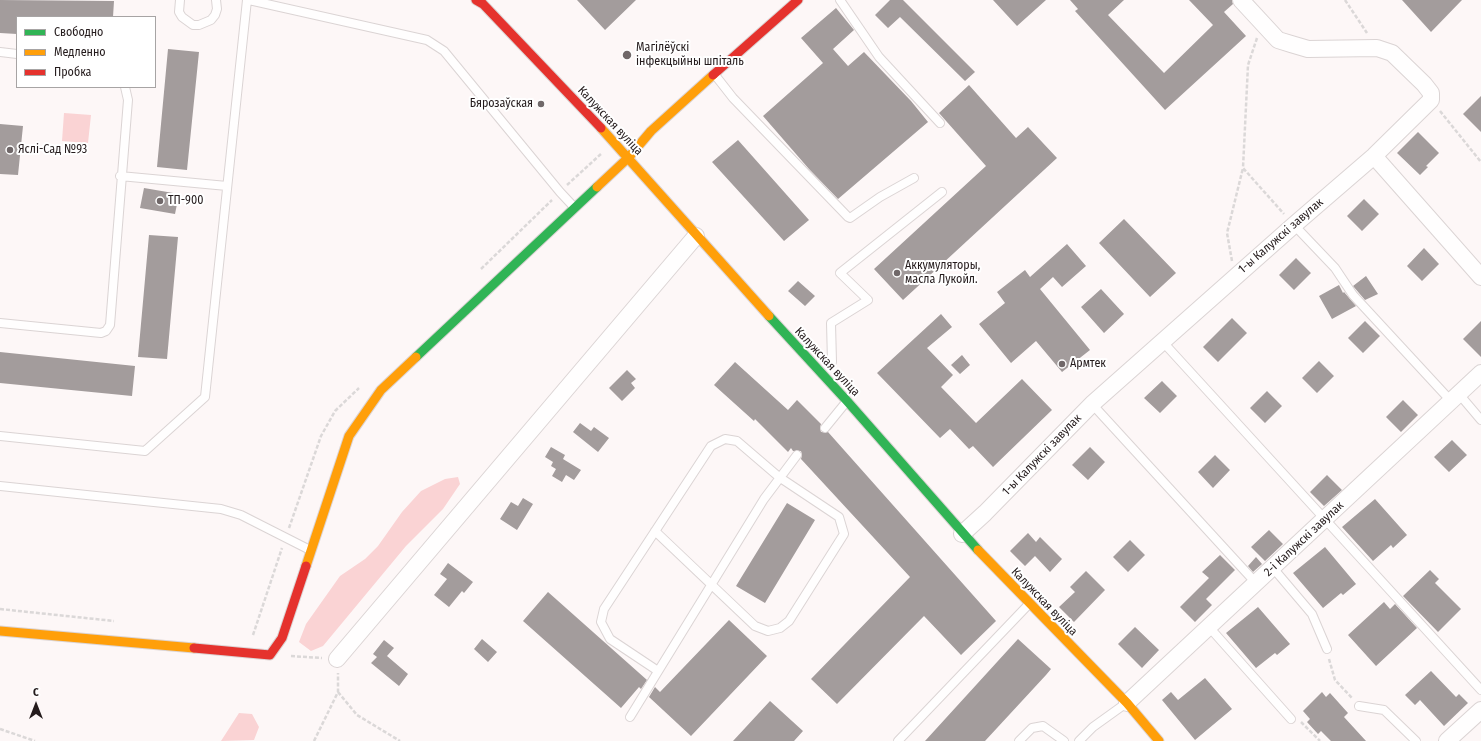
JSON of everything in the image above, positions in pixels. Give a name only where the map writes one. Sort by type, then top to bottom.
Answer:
[{"type":"street","name":"Калужская вуліца","points":[[476,0],[483,4],[629,157],[696,236],[847,401],[962,534],[1127,703],[1159,741]]},
{"type":"street","points":[[0,631],[270,655],[282,638],[349,436],[381,390],[629,157],[650,131],[798,0]]},
{"type":"street","points":[[1241,0],[1278,40],[1308,49],[1377,48],[1392,53],[1424,84],[1431,93],[1432,100]]},
{"type":"street","name":"1-ы Калужскі завулак","points":[[962,534],[985,513],[1092,404],[1374,156],[1432,100]]},
{"type":"street","points":[[1374,156],[1481,277]]},
{"type":"street","points":[[338,659],[696,236]]},
{"type":"street","name":"2-і Калужскі завулак","points":[[1127,703],[1481,374]]},
{"type":"street","points":[[1447,741],[1481,710]]},
{"type":"lane","points":[[180,0],[178,5],[182,18],[193,25],[199,25],[211,20],[217,9],[216,0]]},
{"type":"lane","points":[[0,436],[145,450],[205,397],[248,0],[427,40],[444,51],[560,192],[575,208]]},
{"type":"lane","points":[[840,0],[879,57],[940,123]]},
{"type":"lane","points":[[0,52],[16,54]]},
{"type":"lane","points":[[715,74],[733,98],[848,217],[850,218],[880,197],[914,178]]},
{"type":"lane","points":[[0,324],[101,333],[106,331],[110,325],[120,176],[128,100],[125,88]]},
{"type":"lane","points":[[120,176],[227,186]]},
{"type":"lane","points":[[832,362],[831,323],[868,300],[840,273],[942,192]]},
{"type":"lane","points":[[1294,225],[1335,268],[1354,295],[1455,398],[1481,420]]},
{"type":"lane","points":[[1162,341],[1481,690]]},
{"type":"lane","points":[[825,428],[847,401]]},
{"type":"lane","points":[[1092,404],[1256,583]]},
{"type":"lane","points":[[655,531],[755,626],[768,631],[780,628],[789,621],[844,534],[839,518],[779,477],[737,441],[725,439],[711,446],[655,531],[604,609],[601,622],[610,639],[658,671]]},
{"type":"lane","points":[[630,717],[779,477],[797,455]]},
{"type":"lane","points":[[0,486],[221,509],[241,515],[310,550]]},
{"type":"lane","points":[[1273,568],[1312,614],[1327,649]]},
{"type":"lane","points":[[899,740],[1029,604]]},
{"type":"lane","points":[[1209,627],[1291,719]]},
{"type":"lane","points":[[1080,741],[1093,727],[1127,703]]},
{"type":"lane","points":[[1359,706],[1384,710],[1416,741]]},
{"type":"lane","points":[[1019,741],[1032,728],[1043,726],[1064,741]]},
{"type":"path","points":[[1344,0],[1377,48]]},
{"type":"path","points":[[1235,277],[1227,233],[1243,168],[1248,65],[1257,40],[1256,16]]},
{"type":"path","points":[[1432,100],[1481,162]]},
{"type":"path","points":[[475,274],[614,142]]},
{"type":"path","points":[[1243,168],[1294,225]]},
{"type":"path","points":[[245,635],[253,636],[321,436],[335,411],[363,384]]},
{"type":"path","points":[[0,610],[119,622]]},
{"type":"path","points":[[1327,649],[1335,680],[1359,706]]},
{"type":"path","points":[[270,655],[338,659],[338,692],[314,741]]},
{"type":"path","points":[[338,692],[357,715],[400,741]]},
{"type":"path","points":[[1291,719],[1302,722],[1320,741]]},
{"type":"path","points":[[0,729],[35,741]]},
{"type":"shaded area","points":[[64,113],[91,115],[88,143],[62,141]]},
{"type":"shaded area","points":[[458,477],[460,484],[443,509],[406,546],[323,646],[311,651],[299,642],[306,624],[340,576],[365,559],[378,546],[402,512],[421,491],[445,479]]},
{"type":"shaded area","points":[[239,713],[252,714],[259,727],[254,740],[221,741]]},
{"type":"building","points":[[0,0],[114,1],[113,16],[16,16],[16,34],[0,33]]},
{"type":"building","points":[[577,0],[636,0],[605,30]]},
{"type":"building","points":[[890,0],[903,0],[975,72],[965,81],[900,17],[888,28],[875,15]]},
{"type":"building","points":[[993,0],[1046,0],[1017,26]]},
{"type":"building","points":[[1070,0],[1124,0],[1108,15],[1164,73],[1213,25],[1189,0],[1232,0],[1233,4],[1224,12],[1246,36],[1165,110],[1075,11],[1078,9]]},
{"type":"building","points":[[1402,0],[1462,0],[1431,32]]},
{"type":"building","points":[[836,8],[854,30],[833,49],[848,66],[864,52],[911,101],[928,122],[838,199],[809,169],[763,116],[823,63],[801,38]]},
{"type":"building","points":[[168,49],[199,52],[187,170],[157,167]]},
{"type":"building","points":[[969,85],[1016,138],[1028,127],[1057,158],[903,300],[874,269],[986,166],[939,113]]},
{"type":"building","points":[[1481,96],[1481,132],[1463,114]]},
{"type":"building","name":"Яслі-Сад №93","points":[[0,124],[23,126],[18,175],[0,174]]},
{"type":"building","points":[[1418,132],[1439,153],[1426,166],[1428,167],[1420,175],[1397,153]]},
{"type":"building","points":[[738,140],[809,220],[784,241],[712,162]]},
{"type":"building","name":"ТП-900","points":[[144,188],[179,194],[175,214],[140,208]]},
{"type":"building","points":[[1364,199],[1379,214],[1362,231],[1347,216]]},
{"type":"building","points":[[1124,219],[1176,273],[1150,297],[1099,243]]},
{"type":"building","points":[[149,235],[178,237],[167,359],[138,357]]},
{"type":"building","points":[[1067,244],[1086,266],[1062,287],[1053,277],[1040,289],[1090,350],[1062,372],[1036,341],[1011,363],[979,324],[1005,303],[997,292],[1025,270],[1030,277]]},
{"type":"building","points":[[1424,248],[1439,264],[1422,281],[1407,266]]},
{"type":"building","points":[[1296,258],[1311,273],[1294,290],[1279,275]]},
{"type":"building","points":[[1366,276],[1378,294],[1365,300],[1353,286]]},
{"type":"building","points":[[798,281],[815,296],[805,306],[788,291]]},
{"type":"building","points":[[1339,285],[1343,293],[1344,292],[1356,306],[1332,319],[1319,296]]},
{"type":"building","points":[[1101,289],[1124,314],[1104,333],[1081,307]]},
{"type":"building","points":[[941,314],[952,327],[927,348],[953,375],[941,387],[976,423],[1022,379],[1052,410],[993,467],[973,446],[969,449],[950,429],[940,438],[877,373]]},
{"type":"building","points":[[1232,318],[1247,333],[1218,362],[1203,347]]},
{"type":"building","points":[[1365,321],[1380,336],[1363,353],[1348,338]]},
{"type":"building","points":[[1481,321],[1481,357],[1463,339]]},
{"type":"building","points":[[0,352],[135,366],[132,396],[0,383]]},
{"type":"building","points":[[962,355],[970,365],[960,374],[951,365]]},
{"type":"building","points":[[1319,361],[1334,376],[1317,393],[1302,378]]},
{"type":"building","points":[[735,362],[788,410],[797,400],[821,424],[821,432],[828,432],[996,621],[961,655],[924,616],[837,704],[811,679],[910,577],[801,459],[801,451],[793,451],[791,448],[788,452],[755,419],[754,421],[714,385]]},
{"type":"building","points":[[627,370],[636,379],[631,383],[635,388],[622,401],[609,388]]},
{"type":"building","points":[[1162,381],[1177,396],[1160,413],[1144,398]]},
{"type":"building","points":[[1267,391],[1282,406],[1265,423],[1250,408]]},
{"type":"building","points":[[1403,400],[1418,415],[1401,432],[1386,417]]},
{"type":"building","points":[[580,423],[591,431],[594,427],[609,438],[598,452],[573,432]]},
{"type":"building","points":[[1452,440],[1467,455],[1449,472],[1434,457]]},
{"type":"building","points":[[551,447],[565,455],[563,459],[581,470],[574,480],[566,475],[562,482],[552,476],[556,469],[551,466],[553,462],[545,457]]},
{"type":"building","points":[[1090,447],[1105,462],[1088,480],[1072,465]]},
{"type":"building","points":[[1215,455],[1230,470],[1213,488],[1198,472]]},
{"type":"building","points":[[1327,475],[1342,490],[1324,506],[1310,492]]},
{"type":"building","points":[[523,498],[533,504],[517,530],[500,519],[511,502],[518,506]]},
{"type":"building","points":[[1375,499],[1407,535],[1393,548],[1391,545],[1373,561],[1342,527]]},
{"type":"building","points":[[787,503],[815,520],[765,603],[736,586]]},
{"type":"building","points":[[1269,530],[1283,544],[1265,561],[1251,547]]},
{"type":"building","points":[[1028,533],[1036,542],[1040,537],[1062,559],[1050,572],[1035,556],[1025,566],[1010,551]]},
{"type":"building","points":[[1130,540],[1145,555],[1128,572],[1113,557]]},
{"type":"building","points":[[1325,547],[1356,584],[1343,595],[1341,593],[1323,608],[1293,573]]},
{"type":"building","points":[[1220,555],[1235,570],[1206,599],[1212,605],[1195,622],[1180,607],[1209,578],[1202,572]]},
{"type":"building","points":[[1256,557],[1262,564],[1253,572],[1248,566]]},
{"type":"building","points":[[448,563],[473,582],[464,593],[462,591],[449,607],[434,595],[447,579],[440,574]]},
{"type":"building","points":[[1430,570],[1439,579],[1435,583],[1461,609],[1438,632],[1403,596]]},
{"type":"building","points":[[1086,571],[1105,590],[1074,622],[1059,607],[1075,592],[1070,587]]},
{"type":"building","points":[[548,592],[647,680],[641,689],[639,687],[621,708],[523,621]]},
{"type":"building","points":[[1384,602],[1390,609],[1395,604],[1417,628],[1376,666],[1348,635]]},
{"type":"building","points":[[1258,607],[1290,644],[1277,655],[1275,653],[1256,668],[1226,633]]},
{"type":"building","points":[[729,620],[767,656],[691,736],[649,697],[655,687],[660,692]]},
{"type":"building","points":[[1135,627],[1159,650],[1142,668],[1118,644]]},
{"type":"building","points":[[482,639],[497,652],[488,662],[474,649]]},
{"type":"building","points":[[1018,639],[1051,669],[1046,675],[985,741],[925,741]]},
{"type":"building","points":[[384,640],[394,648],[387,656],[408,674],[399,686],[371,663],[377,657],[373,654]]},
{"type":"building","points":[[1431,671],[1456,697],[1459,694],[1468,703],[1444,726],[1420,700],[1415,705],[1405,695]]},
{"type":"building","points":[[1205,678],[1232,709],[1195,740],[1162,700],[1171,692],[1178,700]]},
{"type":"building","points":[[1322,692],[1326,697],[1330,693],[1348,713],[1344,717],[1366,741],[1331,741],[1321,731],[1318,734],[1307,722],[1310,719],[1303,711]]},
{"type":"building","points":[[770,701],[803,731],[794,741],[733,741]]},
{"type":"traffic: fast","points":[[416,357],[597,187]]},
{"type":"traffic: fast","points":[[769,316],[847,401],[978,550]]},
{"type":"traffic: slow","points":[[597,187],[629,157],[651,131],[713,75]]},
{"type":"traffic: slow","points":[[601,128],[769,316]]},
{"type":"traffic: slow","points":[[306,566],[349,436],[381,390],[416,357]]},
{"type":"traffic: slow","points":[[978,550],[1127,703],[1159,741]]},
{"type":"traffic: slow","points":[[0,631],[194,648]]},
{"type":"traffic: jam","points":[[476,0],[483,4],[601,128]]},
{"type":"traffic: jam","points":[[713,75],[798,0]]},
{"type":"traffic: jam","points":[[194,648],[270,655],[282,638],[306,566]]},
{"type":"place","name":"Магілёўскі інфекцыйны шпіталь","points":[[627,55]]},
{"type":"place","name":"Бярозаўская","points":[[541,104]]},
{"type":"place","name":"Яслі-Сад №93","points":[[10,150]]},
{"type":"place","name":"ТП-900","points":[[160,201]]},
{"type":"place","name":"Аккумуляторы, масла Лукойл.","points":[[897,273]]},
{"type":"place","name":"Армтек","points":[[1062,364]]}]
